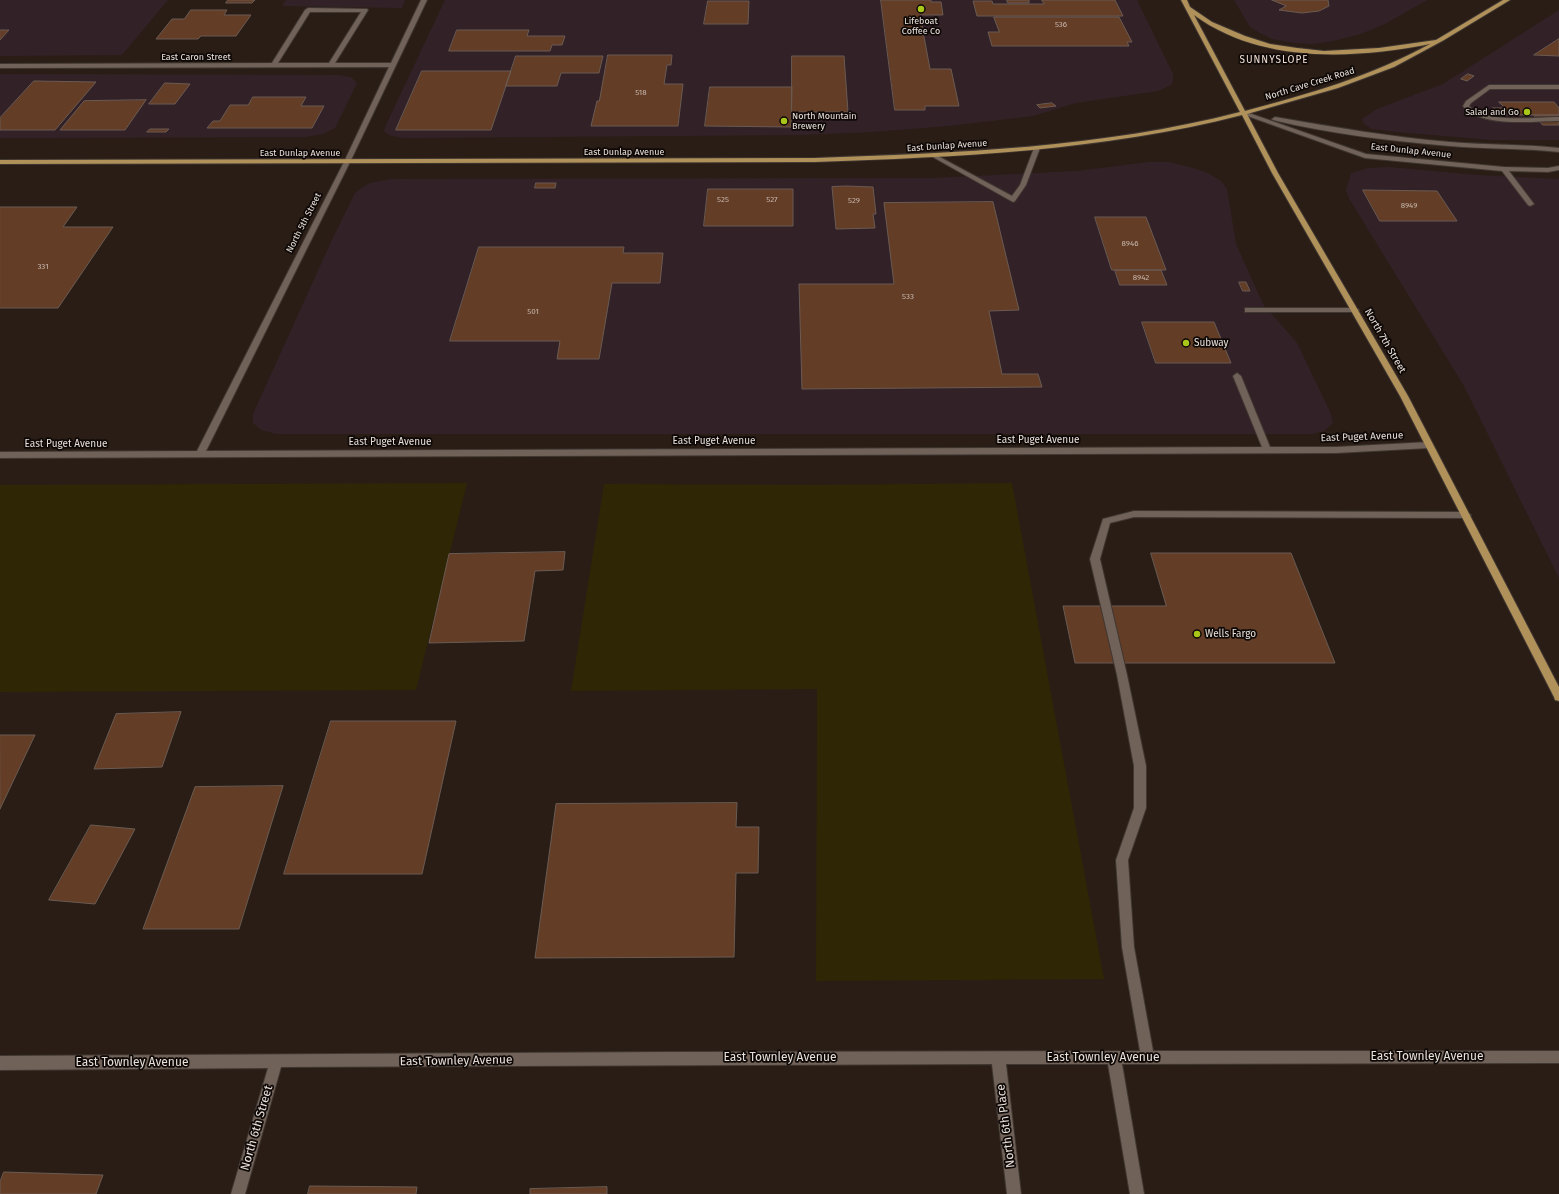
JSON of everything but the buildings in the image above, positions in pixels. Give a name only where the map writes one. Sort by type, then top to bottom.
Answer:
[{"type":"main road","name":"North 7th Street","points":[[1184,0],[1275,173],[1402,392],[1559,697]]},
{"type":"main road","name":"North Cave Creek Road","points":[[1244,113],[1326,91],[1374,73],[1446,38],[1507,0]]},
{"type":"main road","points":[[1187,7],[1215,26],[1244,39],[1279,48],[1316,52],[1369,51],[1409,46],[1446,38]]},
{"type":"main road","name":"East Dunlap Avenue","points":[[0,162],[815,160],[934,156],[1096,142],[1177,129],[1244,113]]},
{"type":"street","name":"North 5th Street","points":[[200,454],[347,162],[424,0]]},
{"type":"street","points":[[273,66],[308,10],[365,10],[331,65]]},
{"type":"street","name":"East Caron Street","points":[[0,66],[393,65]]},
{"type":"street","points":[[1559,87],[1489,87],[1468,102],[1466,106],[1473,114],[1495,118],[1559,119]]},
{"type":"street","name":"East Dunlap Avenue","points":[[1244,113],[1372,136],[1451,144],[1529,147],[1559,150]]},
{"type":"street","name":"East Dunlap Avenue","points":[[1244,113],[1365,156],[1504,169],[1548,170],[1559,168]]},
{"type":"street","points":[[934,156],[1013,200],[1023,186],[1037,148]]},
{"type":"street","points":[[1504,169],[1530,204]]},
{"type":"street","points":[[1248,310],[1355,310]]},
{"type":"street","points":[[1238,376],[1267,450]]},
{"type":"street","name":"East Puget Avenue","points":[[0,455],[1336,450],[1429,445]]},
{"type":"street","points":[[1148,1058],[1128,947],[1122,860],[1140,808],[1140,766],[1122,675],[1096,559],[1106,521],[1134,514],[1466,515]]},
{"type":"street","name":"North 6th Place","points":[[998,1057],[1014,1194]]},
{"type":"street","name":"East Townley Avenue","points":[[0,1063],[667,1058],[1559,1057]]},
{"type":"street","points":[[1114,1058],[1137,1194]]},
{"type":"street","name":"North 6th Street","points":[[238,1194],[276,1062]]},
{"type":"shaded area","points":[[0,0],[168,0],[122,55],[0,56]]},
{"type":"shaded area","points":[[286,0],[405,0],[402,8],[282,6]]},
{"type":"shaded area","points":[[445,0],[1137,0],[1173,74],[1173,81],[1171,85],[1158,91],[1076,103],[1033,116],[949,126],[872,132],[802,135],[403,138],[389,135],[384,131],[386,125]]},
{"type":"shaded area","points":[[1234,0],[1427,0],[1385,24],[1361,34],[1313,44],[1272,39],[1262,34],[1250,27]]},
{"type":"shaded area","points":[[1559,10],[1559,140],[1492,140],[1372,129],[1364,124],[1362,119],[1377,109],[1443,84]]},
{"type":"shaded area","points":[[0,74],[338,75],[351,77],[357,83],[335,128],[323,134],[305,137],[0,138]]},
{"type":"shaded area","points":[[1149,162],[1169,162],[1208,173],[1221,181],[1227,189],[1236,244],[1263,304],[1297,343],[1331,414],[1333,423],[1324,431],[1311,434],[277,434],[261,430],[253,423],[253,414],[331,242],[355,193],[370,183],[392,179],[933,178],[1077,171]]},
{"type":"shaded area","points":[[1389,167],[1476,175],[1559,179],[1559,578],[1464,386],[1350,200],[1346,191],[1351,173],[1369,168]]},
{"type":"sand","points":[[467,483],[416,690],[0,692],[0,485]]},
{"type":"sand","points":[[1012,483],[1104,979],[816,981],[817,689],[571,691],[604,484],[815,485]]},
{"type":"place","name":"Lifeboat Coffee Co","points":[[921,9]]},
{"type":"place","name":"Salad and Go","points":[[1527,112]]},
{"type":"place","name":"North Mountain Brewery","points":[[784,121]]},
{"type":"place","name":"Subway","points":[[1186,343]]},
{"type":"place","name":"Wells Fargo","points":[[1197,634]]},
{"type":"district","name":"SUNNYSLOPE","points":[[1274,60]]}]
